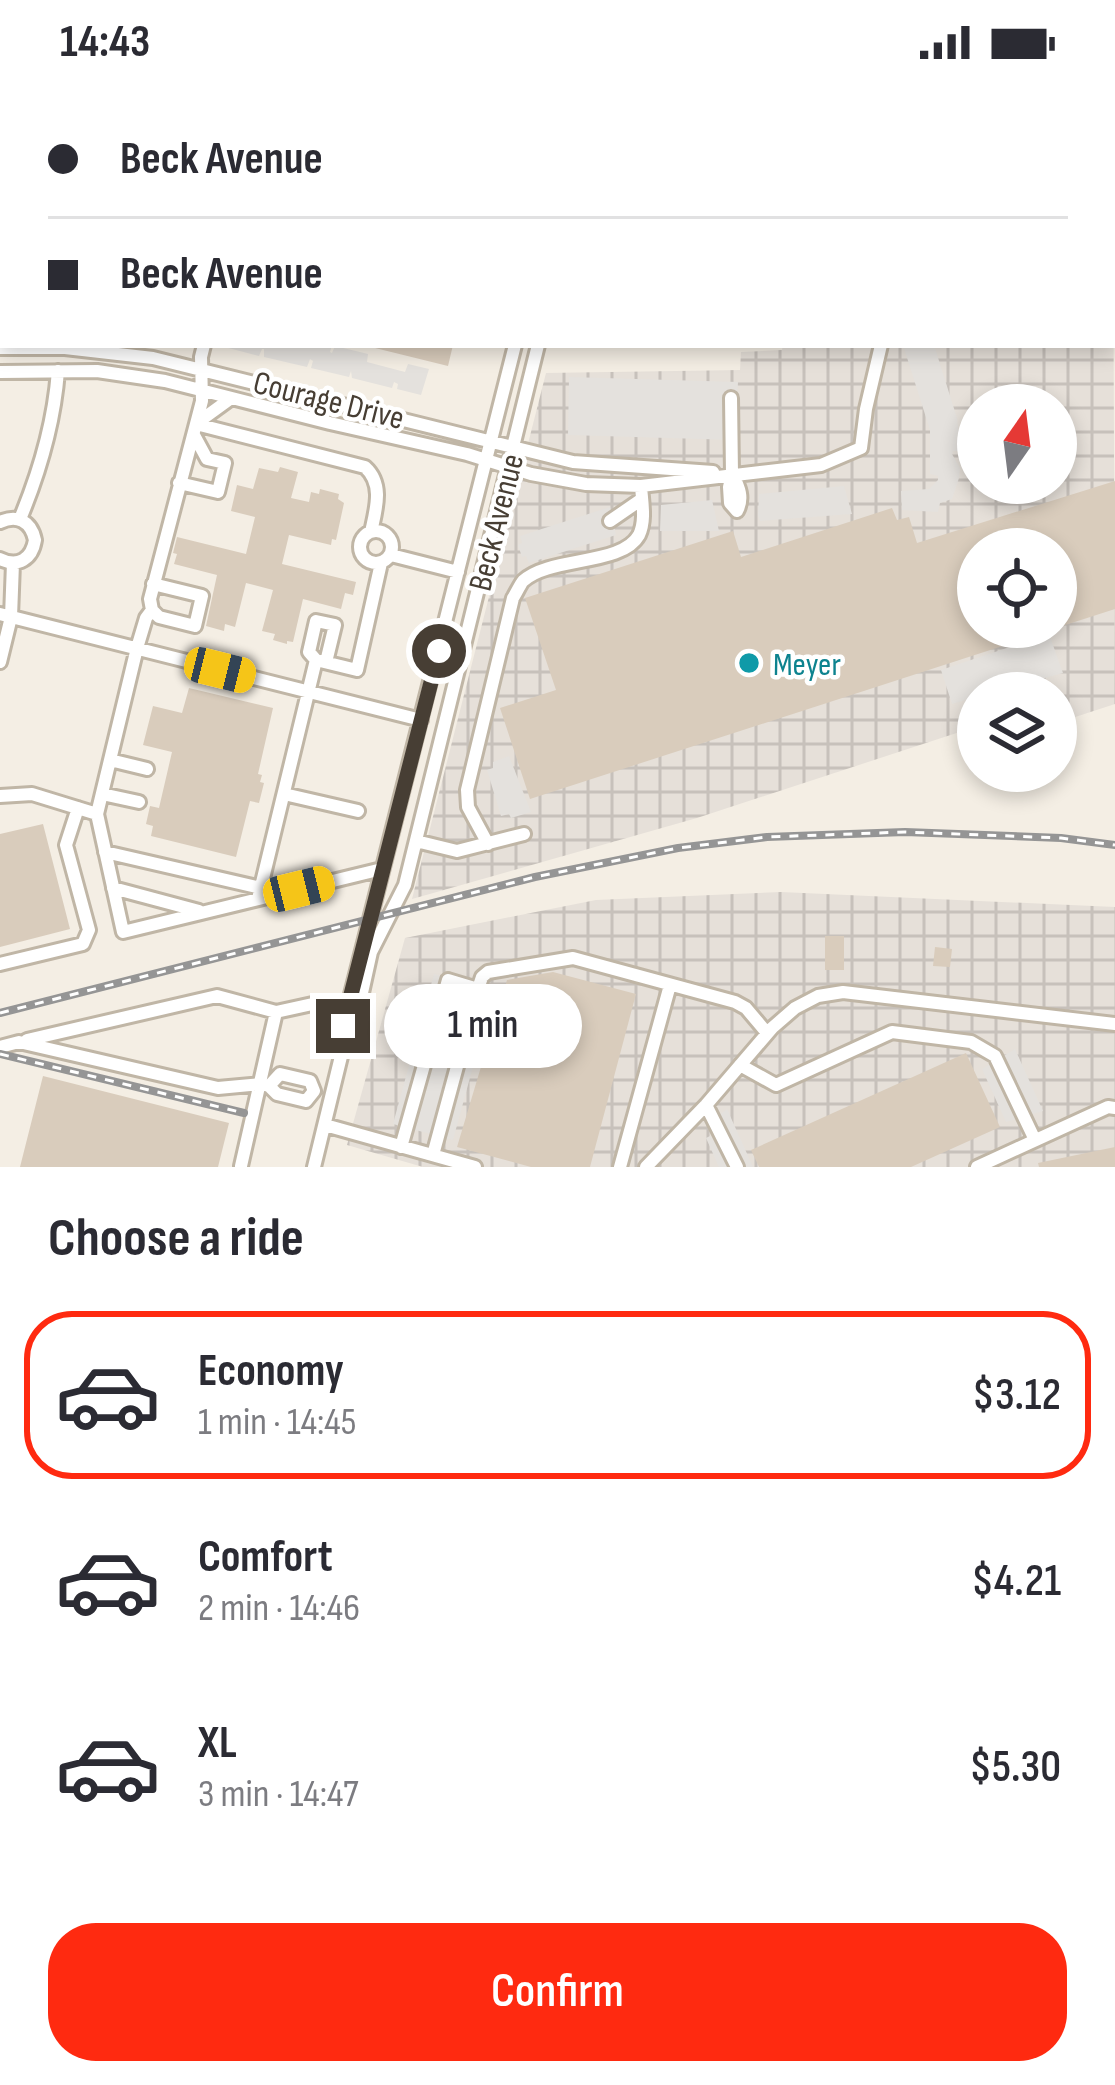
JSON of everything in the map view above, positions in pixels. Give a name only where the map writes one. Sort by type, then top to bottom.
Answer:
[{"type":"street","name":"Courage Drive","points":[[54,348],[157,352],[201,368],[573,461],[732,474]]},
{"type":"street","points":[[154,584],[202,596],[195,626],[159,617],[150,598],[195,429],[204,348]]},
{"type":"street","name":"Beck Avenue","points":[[314,1167],[345,1040],[343,1026],[514,348]]},
{"type":"street","name":"Beck Avenue","points":[[345,1040],[354,1029],[371,952],[401,896],[537,348]]},
{"type":"street","points":[[731,398],[732,474],[821,465],[861,448],[880,348]]},
{"type":"street","name":"Courage Drive","points":[[0,371],[98,371],[165,381],[508,467],[641,493],[732,474]]},
{"type":"street","points":[[20,519],[40,470],[58,371]]},
{"type":"street","points":[[195,429],[230,399]]},
{"type":"street","points":[[179,483],[218,492],[224,463],[207,459],[195,429]]},
{"type":"street","points":[[195,429],[365,467],[372,472],[378,491],[371,532]]},
{"type":"street","points":[[641,493],[610,521],[644,519]]},
{"type":"street","points":[[488,844],[468,808],[466,790],[513,598],[522,582],[538,574],[623,550],[638,538],[644,519],[641,493]]},
{"type":"street","points":[[0,522],[20,519],[28,524],[35,540],[29,556],[7,561],[0,662]]},
{"type":"street","points":[[259,894],[321,661],[357,670],[386,559],[391,539],[382,532],[363,537],[361,552],[371,563],[386,559],[458,572]]},
{"type":"street","points":[[152,610],[137,648],[97,814],[123,932],[259,894],[382,869]]},
{"type":"street","points":[[6,616],[421,720]]},
{"type":"street","points":[[110,760],[147,769]]},
{"type":"street","points":[[0,796],[32,794],[97,814]]},
{"type":"street","points":[[102,794],[139,802]]},
{"type":"street","points":[[284,794],[358,811]]},
{"type":"street","points":[[0,964],[83,944],[89,930],[66,845],[79,808]]},
{"type":"street","points":[[416,841],[457,851],[524,834]]},
{"type":"street","points":[[105,852],[259,894]]},
{"type":"street","points":[[113,888],[205,912]]},
{"type":"street","points":[[433,1155],[478,989],[488,972],[573,958],[735,1002],[767,1033]]},
{"type":"street","points":[[401,1147],[448,980],[478,989]]},
{"type":"street","points":[[620,1167],[670,985]]},
{"type":"street","points":[[646,1167],[767,1033],[795,1008],[818,996],[844,992],[1115,1024]]},
{"type":"street","points":[[0,1047],[217,996],[276,1012],[317,1003]]},
{"type":"street","points":[[241,1166],[265,1085],[276,1012]]},
{"type":"street","points":[[740,1065],[776,1085],[892,1032],[971,1042],[995,1056],[1035,1141]]},
{"type":"street","points":[[20,1042],[218,1088],[265,1085],[277,1094],[306,1101],[314,1091],[332,1095]]},
{"type":"street","points":[[706,1105],[737,1167]]},
{"type":"street","points":[[977,1167],[1002,1162],[1035,1141],[1115,1108]]},
{"type":"street","points":[[325,1125],[475,1167]]},
{"type":"shaded area","points":[[228,348],[331,348],[332,353],[334,348],[343,348],[368,354],[367,362],[405,372],[408,364],[429,369],[421,395],[397,389],[394,382],[392,388],[352,378],[351,371],[349,377],[311,368],[310,359],[307,367],[264,357],[264,349],[259,356]]},
{"type":"shaded area","points":[[904,348],[935,348],[957,418],[957,451],[952,454],[957,484],[952,499],[940,503],[938,512],[902,510],[901,491],[929,489],[938,480],[930,474],[930,430]]},
{"type":"shaded area","points":[[1114,348],[1115,704],[1077,716],[1077,672],[957,672],[957,733],[697,818],[412,899],[546,373],[740,370],[741,352]]},
{"type":"shaded area","points":[[569,377],[738,382],[735,440],[568,435]]},
{"type":"shaded area","points":[[844,486],[852,514],[760,521],[759,494]]},
{"type":"shaded area","points":[[712,500],[719,531],[660,531],[661,505]]},
{"type":"shaded area","points":[[610,507],[616,535],[529,563],[522,557],[520,536]]},
{"type":"shaded area","points":[[1007,648],[1054,648],[1063,672],[957,672],[957,702],[952,704],[941,670]]},
{"type":"shaded area","points":[[509,756],[531,812],[511,818],[501,816],[487,770]]},
{"type":"shaded area","points":[[781,892],[1115,907],[1115,1167],[423,1167],[347,1145],[405,938],[596,900]]},
{"type":"shaded area","points":[[434,974],[495,986],[453,1140],[393,1124]]},
{"type":"shaded area","points":[[1015,1049],[1043,1111],[1006,1122],[982,1069]]},
{"type":"shaded area","points":[[727,1109],[753,1167],[719,1167],[706,1138],[714,1134],[708,1123]]},
{"type":"building","points":[[375,348],[452,348],[448,366]]},
{"type":"building","points":[[280,467],[298,472],[291,498],[309,502],[311,492],[319,494],[320,489],[339,494],[344,503],[331,545],[289,535],[282,564],[356,582],[353,595],[345,593],[341,609],[303,599],[293,642],[287,644],[262,631],[273,590],[246,583],[235,627],[225,624],[224,631],[206,626],[217,575],[174,564],[177,554],[173,553],[177,537],[246,554],[255,517],[231,511],[237,485],[253,489],[259,468],[278,472]]},
{"type":"building","name":"Meyer","points":[[1115,481],[1115,609],[1077,621],[1077,528],[965,528],[1042,504],[1077,504],[1077,493]]},
{"type":"building","name":"Meyer","points":[[892,508],[897,520],[909,517],[917,543],[957,530],[957,648],[996,648],[530,799],[500,708],[556,690],[525,598],[733,531],[741,557]]},
{"type":"building","points":[[189,688],[273,708],[258,774],[264,783],[259,803],[250,801],[236,857],[151,836],[153,826],[146,824],[150,806],[159,808],[172,752],[143,745],[153,706],[182,713]]},
{"type":"building","points":[[43,824],[70,929],[0,947],[0,834]]},
{"type":"building","points":[[825,936],[844,936],[844,970],[825,970]]},
{"type":"building","points":[[935,947],[952,949],[950,967],[933,966]]},
{"type":"building","points":[[553,972],[636,994],[590,1167],[531,1167],[457,1147],[507,980]]},
{"type":"building","points":[[966,1053],[1000,1127],[911,1167],[759,1167],[751,1150]]},
{"type":"building","points":[[43,1076],[229,1123],[218,1167],[20,1167]]},
{"type":"building","points":[[1115,1147],[1115,1167],[1039,1167],[1038,1163]]},
{"type":"railway","points":[[0,1013],[535,877],[678,848],[767,837],[905,832],[1061,838],[1115,845]]},
{"type":"railway","points":[[0,1054],[244,1113]]},
{"type":"place","name":"Meyer","points":[[749,663]]},
{"type":"route","points":[[343,1026],[439,651]]}]
